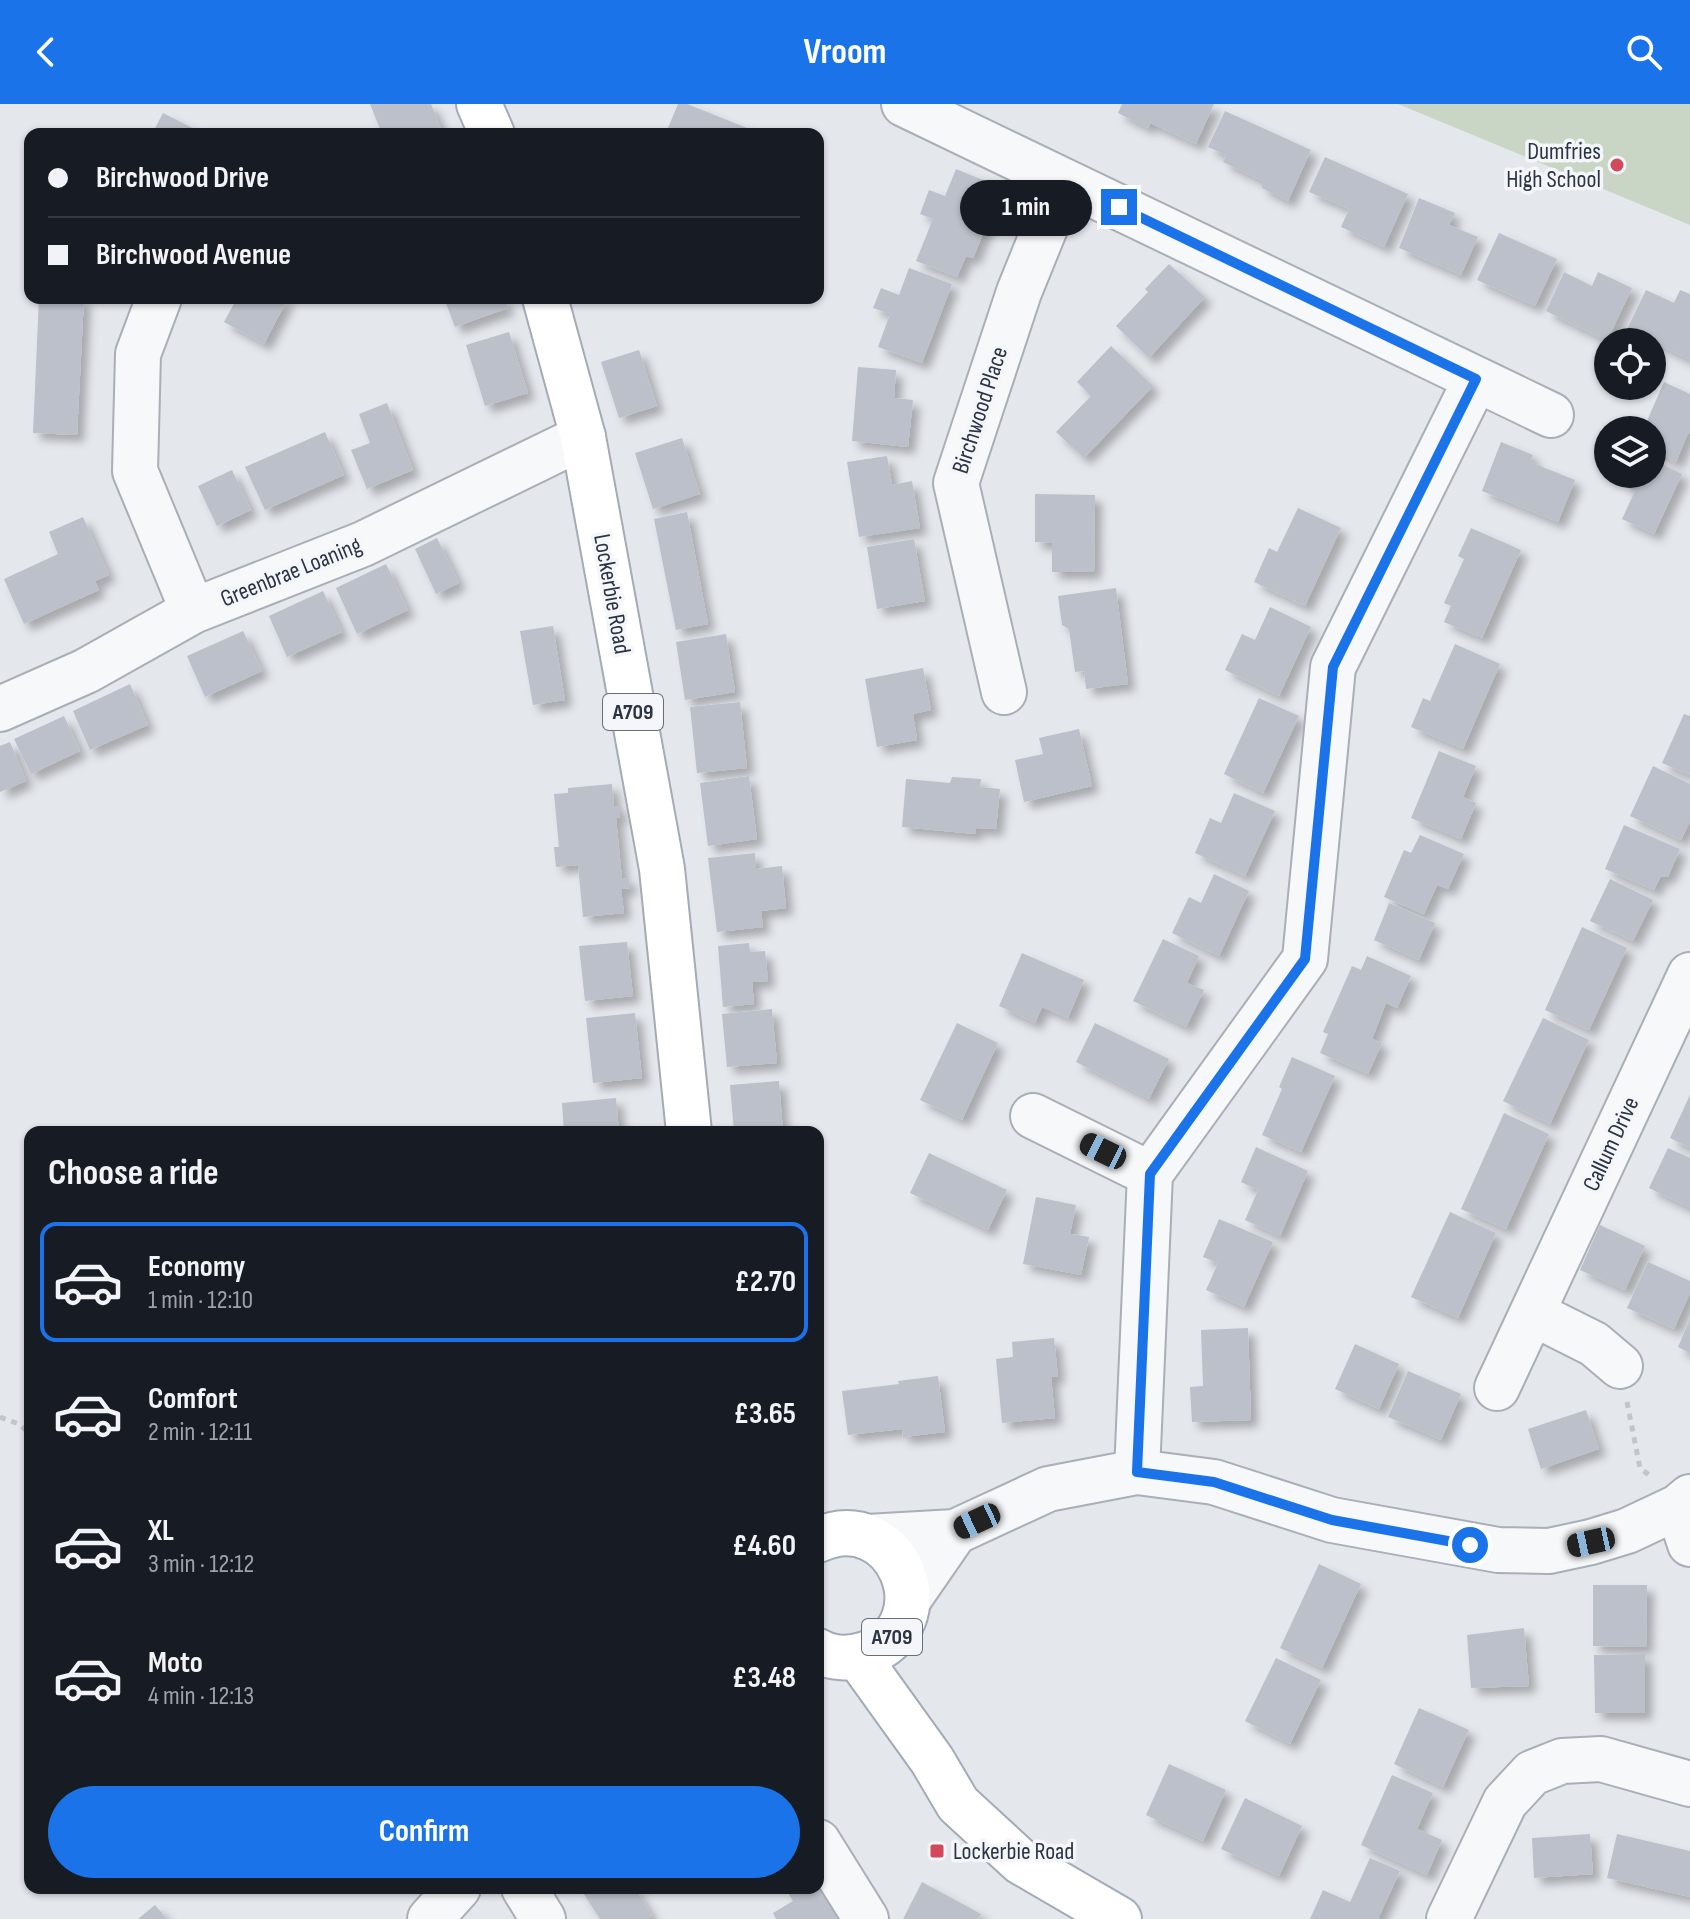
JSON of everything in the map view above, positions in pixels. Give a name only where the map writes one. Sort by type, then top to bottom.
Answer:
[{"type":"main road","points":[[479,104],[489,128]]},
{"type":"main road","name":"Lockerbie Road","points":[[547,304],[583,437],[662,869],[688,1126]]},
{"type":"main road","name":"A709","points":[[837,1531],[885,1547],[898,1562],[906,1580],[908,1600],[899,1628],[855,1649],[932,1760],[958,1804],[1021,1862],[1119,1919]]},
{"type":"street","points":[[904,104],[1551,415]]},
{"type":"street","name":"Birchwood Place","points":[[1004,692],[956,483],[1019,292],[1064,181]]},
{"type":"street","points":[[157,304],[138,354],[135,471],[193,611]]},
{"type":"street","points":[[1137,1472],[1150,1174],[1305,959],[1333,667],[1476,379]]},
{"type":"street","name":"Greenbrae Loaning","points":[[0,709],[86,671],[193,611],[363,544],[583,437]]},
{"type":"street","name":"Callum Drive","points":[[1497,1388],[1690,975]]},
{"type":"street","points":[[1033,1116],[1150,1174]]},
{"type":"street","points":[[1532,1313],[1594,1344],[1620,1366]]},
{"type":"street","points":[[837,1531],[955,1532],[1048,1489],[1137,1472],[1214,1482],[1332,1520],[1498,1550],[1549,1551],[1680,1516]]},
{"type":"street","points":[[908,1600],[955,1532]]},
{"type":"street","points":[[1449,1919],[1505,1802],[1532,1773],[1562,1761],[1601,1759],[1690,1784]]},
{"type":"street","points":[[824,1852],[866,1919]]},
{"type":"street","points":[[430,1919],[453,1894]]},
{"type":"street","points":[[528,1894],[543,1919]]},
{"type":"path","points":[[1620,1366],[1640,1468],[1652,1477],[1680,1516]]},
{"type":"path","points":[[0,1417],[24,1429]]},
{"type":"green space","name":"Dumfries High School","points":[[1398,104],[1690,104],[1690,225]]},
{"type":"building","points":[[370,104],[431,104],[441,128],[380,128]]},
{"type":"building","points":[[678,104],[687,104],[747,128],[668,128]]},
{"type":"building","points":[[1122,104],[1214,104],[1196,144],[1150,123],[1148,128],[1118,113]]},
{"type":"building","points":[[1225,111],[1311,150],[1288,201],[1262,188],[1262,181],[1223,162],[1226,155],[1208,147]]},
{"type":"building","points":[[163,113],[192,128],[155,128]]},
{"type":"building","points":[[1325,157],[1408,194],[1384,247],[1341,227],[1349,209],[1309,192]]},
{"type":"building","points":[[956,169],[1007,190],[995,219],[990,217],[973,258],[966,256],[957,277],[916,261],[933,219],[920,214],[929,190],[945,196]]},
{"type":"building","points":[[1419,198],[1455,213],[1449,225],[1478,237],[1461,275],[1399,248]]},
{"type":"building","points":[[1499,233],[1557,259],[1535,306],[1477,280]]},
{"type":"building","points":[[1169,264],[1205,297],[1149,358],[1116,326]]},
{"type":"building","points":[[909,268],[952,284],[922,363],[878,347],[890,314],[873,308],[881,288],[899,295]]},
{"type":"building","points":[[1564,272],[1592,286],[1598,272],[1632,288],[1613,328],[1594,328],[1594,335],[1546,311]]},
{"type":"building","points":[[1646,290],[1674,303],[1680,290],[1690,294],[1690,360],[1666,348],[1666,328],[1627,328]]},
{"type":"building","points":[[39,304],[84,304],[77,435],[33,433]]},
{"type":"building","points":[[234,304],[285,304],[264,344],[224,322]]},
{"type":"building","points":[[446,304],[506,304],[508,308],[455,327]]},
{"type":"building","points":[[509,332],[528,393],[485,406],[466,345]]},
{"type":"building","points":[[1111,346],[1153,386],[1084,458],[1056,432],[1091,396],[1077,382]]},
{"type":"building","points":[[639,350],[657,406],[619,418],[601,362]]},
{"type":"building","points":[[858,367],[896,370],[894,398],[913,400],[908,447],[852,441]]},
{"type":"building","points":[[1666,383],[1690,394],[1690,434],[1676,462],[1666,457],[1666,416],[1649,416],[1656,400],[1666,400]]},
{"type":"building","points":[[387,403],[413,470],[367,489],[351,450],[370,443],[359,414]]},
{"type":"building","points":[[325,432],[344,475],[265,510],[245,467]]},
{"type":"building","points":[[682,438],[700,494],[653,509],[635,453]]},
{"type":"building","points":[[1501,442],[1533,455],[1530,462],[1575,480],[1558,522],[1482,491]]},
{"type":"building","points":[[887,456],[892,485],[912,481],[920,528],[859,537],[847,462]]},
{"type":"building","points":[[1666,466],[1682,474],[1654,534],[1622,519],[1635,491],[1628,488],[1666,488]]},
{"type":"building","points":[[232,470],[251,510],[217,526],[198,486]]},
{"type":"building","points":[[1035,494],[1095,495],[1094,572],[1052,572],[1052,543],[1035,542]]},
{"type":"building","points":[[1298,508],[1341,528],[1305,606],[1254,582],[1269,548],[1277,552]]},
{"type":"building","points":[[687,512],[708,624],[676,630],[654,519]]},
{"type":"building","points":[[83,517],[109,575],[95,581],[99,590],[24,624],[4,579],[58,554],[49,532]]},
{"type":"building","points":[[1471,528],[1521,550],[1482,638],[1444,622],[1451,606],[1444,603],[1464,559],[1458,556]]},
{"type":"building","points":[[437,538],[459,583],[436,594],[415,549]]},
{"type":"building","points":[[914,539],[925,601],[877,609],[867,547]]},
{"type":"building","points":[[386,564],[408,610],[357,634],[336,588]]},
{"type":"building","points":[[1116,588],[1128,684],[1086,689],[1084,671],[1075,672],[1069,629],[1062,625],[1058,596]]},
{"type":"building","points":[[323,591],[342,632],[287,657],[269,616]]},
{"type":"building","points":[[1270,607],[1311,627],[1279,696],[1225,670],[1242,634],[1255,640]]},
{"type":"building","points":[[553,626],[565,700],[533,705],[520,631]]},
{"type":"building","points":[[243,631],[262,671],[205,697],[187,656]]},
{"type":"building","points":[[726,634],[735,692],[685,700],[676,642]]},
{"type":"building","points":[[1455,644],[1500,664],[1463,749],[1411,727],[1423,698],[1430,701]]},
{"type":"building","points":[[923,668],[931,710],[913,714],[917,740],[877,747],[865,679]]},
{"type":"building","points":[[130,684],[148,725],[90,750],[73,711]]},
{"type":"building","points":[[1259,698],[1299,716],[1263,793],[1224,774]]},
{"type":"building","points":[[740,702],[747,768],[697,773],[690,707]]},
{"type":"building","points":[[1684,714],[1690,716],[1690,775],[1662,763]]},
{"type":"building","points":[[64,716],[80,751],[31,774],[14,739]]},
{"type":"building","points":[[1079,729],[1092,786],[1024,802],[1015,760],[1043,754],[1039,738]]},
{"type":"building","points":[[10,742],[26,781],[0,792],[0,746]]},
{"type":"building","points":[[1439,751],[1476,766],[1463,797],[1476,803],[1461,839],[1411,818]]},
{"type":"building","points":[[1653,766],[1690,784],[1690,821],[1681,840],[1630,816]]},
{"type":"building","points":[[749,776],[757,839],[708,846],[700,783]]},
{"type":"building","points":[[952,777],[981,779],[980,787],[1000,789],[996,829],[976,828],[975,834],[902,827],[906,779],[950,783]]},
{"type":"building","points":[[612,784],[614,806],[620,806],[620,817],[616,818],[622,879],[629,878],[630,888],[621,889],[624,913],[583,917],[578,865],[556,867],[554,847],[559,847],[554,794],[568,793],[568,788]]},
{"type":"building","points":[[1234,793],[1275,811],[1245,876],[1195,853],[1210,818],[1221,823]]},
{"type":"building","points":[[1624,825],[1680,849],[1668,877],[1661,876],[1654,890],[1605,869]]},
{"type":"building","points":[[1420,835],[1464,854],[1448,889],[1437,885],[1424,914],[1384,897],[1404,850],[1411,853]]},
{"type":"building","points":[[755,853],[756,869],[782,866],[786,908],[761,911],[763,927],[717,932],[708,858]]},
{"type":"building","points":[[1214,874],[1249,891],[1219,956],[1172,933],[1189,897],[1201,903]]},
{"type":"building","points":[[1610,879],[1653,900],[1633,941],[1590,921]]},
{"type":"building","points":[[1389,903],[1435,923],[1419,960],[1374,940]]},
{"type":"building","points":[[1582,927],[1627,948],[1589,1030],[1545,1010]]},
{"type":"building","points":[[1163,939],[1199,956],[1187,983],[1204,990],[1186,1027],[1133,1001]]},
{"type":"building","points":[[627,942],[633,996],[585,1001],[579,946]]},
{"type":"building","points":[[749,943],[750,952],[765,951],[768,981],[752,982],[754,1004],[723,1007],[718,946]]},
{"type":"building","points":[[1022,953],[1084,980],[1068,1018],[1042,1007],[1035,1023],[999,1006]]},
{"type":"building","points":[[1367,956],[1411,976],[1397,1008],[1386,1003],[1372,1039],[1382,1043],[1368,1074],[1320,1053],[1328,1034],[1323,1032],[1352,966],[1361,970]]},
{"type":"building","points":[[772,1009],[777,1063],[727,1067],[722,1014]]},
{"type":"building","points":[[635,1013],[642,1078],[593,1083],[586,1018]]},
{"type":"building","points":[[1543,1018],[1589,1040],[1550,1124],[1503,1101]]},
{"type":"building","points":[[957,1023],[998,1043],[962,1120],[920,1100]]},
{"type":"building","points":[[1095,1023],[1169,1059],[1149,1099],[1076,1062]]},
{"type":"building","points":[[1292,1057],[1335,1076],[1301,1152],[1262,1135]]},
{"type":"building","points":[[779,1081],[783,1126],[733,1126],[730,1085]]},
{"type":"building","points":[[1690,1095],[1690,1148],[1670,1138]]},
{"type":"building","points":[[616,1098],[618,1126],[564,1126],[562,1103]]},
{"type":"building","points":[[1504,1113],[1549,1134],[1506,1229],[1461,1209]]},
{"type":"building","points":[[1256,1147],[1308,1171],[1280,1236],[1245,1220],[1258,1190],[1241,1182]]},
{"type":"building","points":[[1668,1148],[1690,1158],[1690,1208],[1649,1188]]},
{"type":"building","points":[[929,1153],[1007,1190],[988,1230],[910,1193]]},
{"type":"building","points":[[1036,1197],[1076,1205],[1070,1234],[1089,1237],[1081,1275],[1023,1264]]},
{"type":"building","points":[[1450,1212],[1496,1233],[1458,1318],[1411,1297]]},
{"type":"building","points":[[1219,1219],[1273,1242],[1244,1307],[1206,1290],[1218,1263],[1203,1257]]},
{"type":"building","points":[[1600,1225],[1645,1246],[1625,1290],[1580,1270]]},
{"type":"building","points":[[1648,1262],[1690,1281],[1690,1293],[1674,1329],[1627,1308]]},
{"type":"building","points":[[1690,1319],[1690,1353],[1678,1347]]},
{"type":"building","points":[[1248,1328],[1251,1420],[1192,1422],[1190,1387],[1203,1386],[1201,1330]]},
{"type":"building","points":[[1054,1338],[1058,1377],[1051,1377],[1055,1418],[1002,1423],[996,1359],[1013,1357],[1012,1342]]},
{"type":"building","points":[[1355,1344],[1399,1364],[1379,1409],[1335,1389]]},
{"type":"building","points":[[1408,1371],[1461,1394],[1441,1440],[1388,1417]]},
{"type":"building","points":[[938,1376],[945,1432],[903,1437],[902,1429],[848,1435],[842,1391]]},
{"type":"building","points":[[1586,1410],[1599,1449],[1541,1469],[1528,1429]]},
{"type":"building","points":[[1319,1564],[1361,1584],[1322,1668],[1280,1648]]},
{"type":"building","points":[[1593,1585],[1647,1585],[1646,1647],[1593,1646]]},
{"type":"building","points":[[1524,1628],[1529,1686],[1471,1688],[1467,1635]]},
{"type":"building","points":[[1645,1654],[1645,1713],[1595,1713],[1594,1655]]},
{"type":"building","points":[[1276,1658],[1321,1680],[1290,1744],[1245,1721]]},
{"type":"building","points":[[1419,1708],[1469,1730],[1443,1787],[1394,1764]]},
{"type":"building","points":[[1169,1764],[1226,1790],[1203,1841],[1146,1815]]},
{"type":"building","points":[[1392,1775],[1433,1793],[1417,1829],[1442,1840],[1427,1875],[1361,1845]]},
{"type":"building","points":[[1245,1798],[1302,1826],[1279,1876],[1221,1849]]},
{"type":"building","points":[[1590,1834],[1593,1874],[1534,1878],[1532,1838]]},
{"type":"building","points":[[1617,1834],[1690,1851],[1690,1897],[1607,1878]]},
{"type":"building","points":[[1370,1858],[1400,1871],[1378,1919],[1310,1919],[1323,1890],[1350,1902]]},
{"type":"building","points":[[922,1882],[981,1914],[978,1919],[903,1919]]},
{"type":"building","points":[[824,1890],[841,1919],[776,1919],[773,1913],[793,1901],[789,1894],[824,1894]]},
{"type":"building","points":[[584,1894],[639,1894],[652,1916],[647,1919],[600,1919]]},
{"type":"building","points":[[155,1905],[167,1919],[138,1919]]},
{"type":"place","name":"Dumfries High School","points":[[1617,165]]},
{"type":"place","name":"Lockerbie Road","points":[[937,1851]]},
{"type":"route","points":[[1119,207],[1476,379],[1333,667],[1305,959],[1150,1174],[1137,1472],[1214,1482],[1332,1520],[1470,1545]]}]
